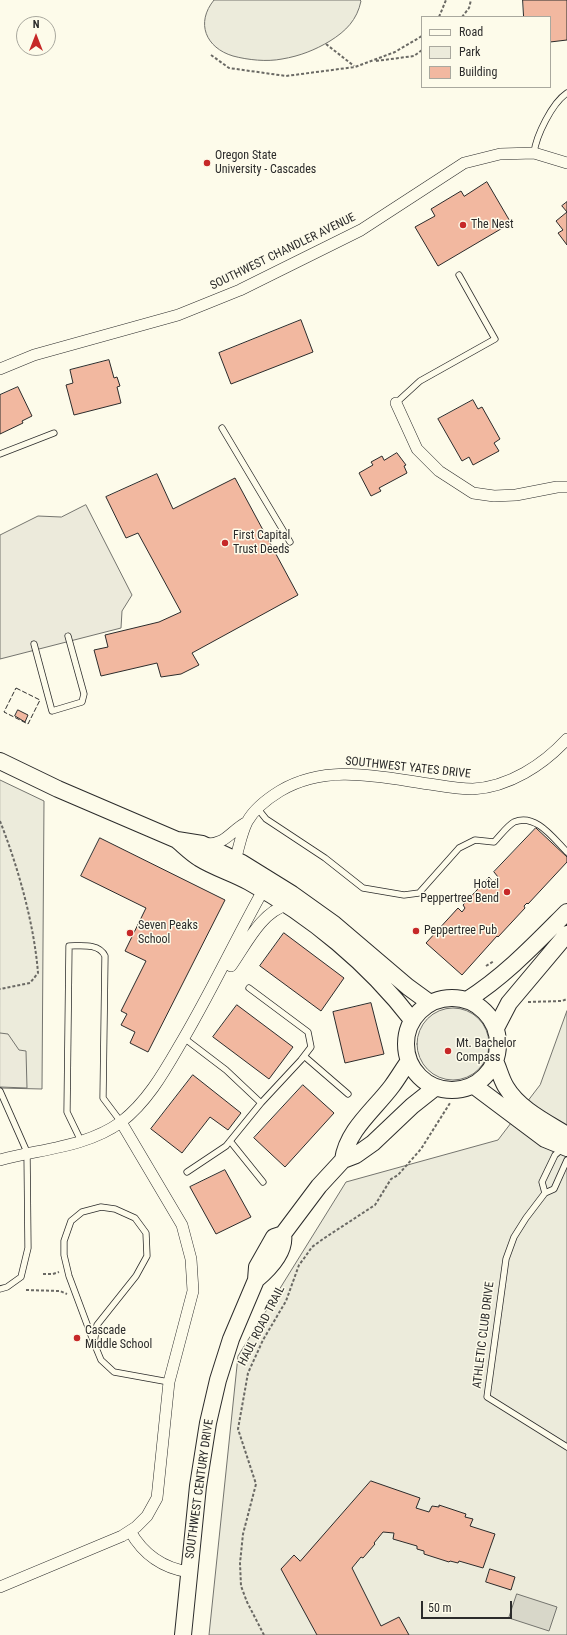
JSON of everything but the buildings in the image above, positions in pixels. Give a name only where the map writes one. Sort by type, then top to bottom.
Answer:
[{"type":"main road","points":[[0,761],[58,789],[177,840],[202,844],[235,860],[266,885],[287,905],[356,958],[389,990],[412,1020]]},
{"type":"main road","points":[[177,840],[199,858],[266,885],[334,924],[408,987],[430,1003]]},
{"type":"main road","points":[[467,1000],[489,986],[523,956],[567,912]]},
{"type":"main road","points":[[496,1028],[509,1003],[567,934]]},
{"type":"main road","points":[[455,998],[467,1000],[479,1006],[489,1016],[496,1028],[498,1050],[495,1061],[490,1071],[473,1085],[461,1089],[448,1090],[436,1087],[424,1081],[415,1072],[409,1061],[406,1040],[412,1020],[420,1010],[430,1003],[442,999],[455,998]]},
{"type":"main road","name":"SOUTHWEST CENTURY DRIVE","points":[[343,1160],[345,1148],[353,1135],[392,1086],[409,1061]]},
{"type":"main road","points":[[495,1061],[506,1088],[520,1104],[536,1116],[566,1150]]},
{"type":"main road","points":[[473,1085],[545,1139],[566,1150]]},
{"type":"main road","name":"SOUTHWEST CENTURY DRIVE","points":[[183,1635],[198,1486],[208,1423],[218,1380],[231,1339],[256,1280],[267,1271],[279,1253],[285,1242],[284,1234],[319,1186],[343,1160],[356,1156],[373,1143],[412,1106],[436,1087]]},
{"type":"street","name":"SOUTHWEST CHANDLER AVENUE","points":[[0,369],[34,354],[178,315],[240,290],[361,230],[464,163],[500,154],[534,153],[567,163]]},
{"type":"street","points":[[396,403],[417,449],[439,471],[472,493],[494,496],[516,495],[557,487],[567,487]]},
{"type":"street","name":"SOUTHWEST YATES DRIVE","points":[[202,844],[211,845],[224,842],[236,828],[247,822],[268,798],[290,785],[308,778],[329,774],[355,774],[467,788],[494,785],[514,779],[532,769],[553,755],[567,739]]},
{"type":"street","name":"SOUTHWEST YATES DRIVE","points":[[235,860],[247,822]]},
{"type":"street","points":[[0,1160],[27,1152],[59,1147],[81,1141],[121,1122],[151,1091],[206,1000],[266,885]]},
{"type":"street","points":[[206,1000],[265,918],[279,907],[287,905]]},
{"type":"street","points":[[0,1587],[122,1536],[147,1516],[157,1498],[169,1382],[193,1291],[191,1259],[182,1225],[121,1122]]},
{"type":"street","points":[[130,1531],[147,1554],[157,1561],[176,1570],[189,1572]]},
{"type":"lane","points":[[534,153],[536,142],[551,111],[567,93]]},
{"type":"lane","points":[[396,403],[420,381],[495,339],[459,275]]},
{"type":"lane","points":[[222,428],[290,542]]},
{"type":"lane","points":[[0,454],[54,433]]},
{"type":"lane","points":[[34,644],[52,711],[82,702],[84,694],[68,636]]},
{"type":"lane","points":[[258,809],[266,819],[325,858],[363,888],[404,896],[419,893],[459,848],[476,840],[494,842],[513,823],[527,819],[540,825],[567,852]]},
{"type":"lane","points":[[81,1141],[67,1112],[69,946],[90,946],[97,948],[103,952],[105,956],[103,1098],[121,1122]]},
{"type":"lane","points":[[187,1172],[226,1146],[261,1103],[311,1047],[308,1032],[249,988]]},
{"type":"lane","points":[[184,1038],[226,1070],[261,1103]]},
{"type":"lane","points":[[304,1056],[348,1094]]},
{"type":"lane","points":[[0,1091],[27,1152],[28,1248],[21,1277],[7,1287],[0,1288]]},
{"type":"lane","points":[[230,1141],[263,1182]]},
{"type":"lane","points":[[545,1193],[542,1182],[555,1156],[566,1150]]},
{"type":"lane","name":"ATHLETIC CLUB DRIVE","points":[[566,1150],[554,1189],[545,1193],[514,1237],[506,1259],[488,1397],[567,1447]]},
{"type":"lane","points":[[94,1343],[97,1325],[136,1276],[147,1256],[146,1233],[135,1218],[115,1209],[101,1207],[82,1212],[71,1222],[64,1240],[64,1255],[69,1276],[94,1343],[101,1360],[114,1372],[169,1382]]},
{"type":"path","points":[[439,16],[446,0]]},
{"type":"path","points":[[463,16],[469,8],[471,0]]},
{"type":"path","points":[[211,55],[230,68],[286,76],[355,67],[395,52],[421,37]]},
{"type":"path","points":[[326,44],[355,67]]},
{"type":"path","points":[[371,61],[414,56],[421,51]]},
{"type":"path","points":[[0,820],[10,846],[29,916],[36,952],[38,973],[30,983],[0,989]]},
{"type":"path","points":[[523,1004],[567,999]]},
{"type":"path","name":"HAUL ROAD TRAIL","points":[[264,1635],[247,1602],[241,1586],[240,1563],[243,1534],[256,1484],[238,1429],[248,1374],[263,1340],[286,1301],[299,1265],[312,1247],[375,1205],[390,1179],[398,1175],[421,1149],[450,1103]]},
{"type":"path","points":[[43,1274],[53,1274],[59,1272],[62,1268]]},
{"type":"path","points":[[26,1290],[60,1291],[72,1297]]},
{"type":"green space","points":[[214,0],[361,1],[354,19],[346,29],[330,41],[313,50],[295,56],[276,60],[264,60],[233,56],[216,47],[210,41],[206,34],[205,17]]},
{"type":"green space","points":[[0,780],[44,801],[42,1089],[0,1088]]},
{"type":"green space","points":[[453,1008],[473,1014],[483,1024],[489,1044],[483,1064],[473,1074],[453,1080],[433,1074],[423,1064],[417,1044],[423,1024],[433,1014]]},
{"type":"green space","points":[[567,1011],[567,1635],[209,1635],[238,1356],[346,1182],[498,1140],[540,1085]]},
{"type":"shaded area","points":[[86,505],[132,595],[122,611],[121,628],[0,659],[0,535],[38,516],[61,517]]},
{"type":"shaded area","points":[[0,1033],[8,1034],[19,1050],[26,1051],[27,1088],[0,1087]]},
{"type":"shaded area","points":[[517,1594],[557,1607],[549,1631],[509,1618]]},
{"type":"fence","points":[[16,688],[40,700],[28,724],[4,712],[16,688]]},
{"type":"place","name":"Oregon State University - Cascades","points":[[207,163]]},
{"type":"place","name":"The Nest","points":[[463,225]]},
{"type":"place","name":"First Capital Trust Deeds","points":[[225,543]]},
{"type":"place","name":"Hotel Peppertree Bend","points":[[507,892]]},
{"type":"place","name":"Peppertree Pub","points":[[416,931]]},
{"type":"place","name":"Seven Peaks School","points":[[130,933]]},
{"type":"place","name":"Mt. Bachelor Compass","points":[[448,1051]]},
{"type":"place","name":"Cascade Middle School","points":[[77,1338]]}]
